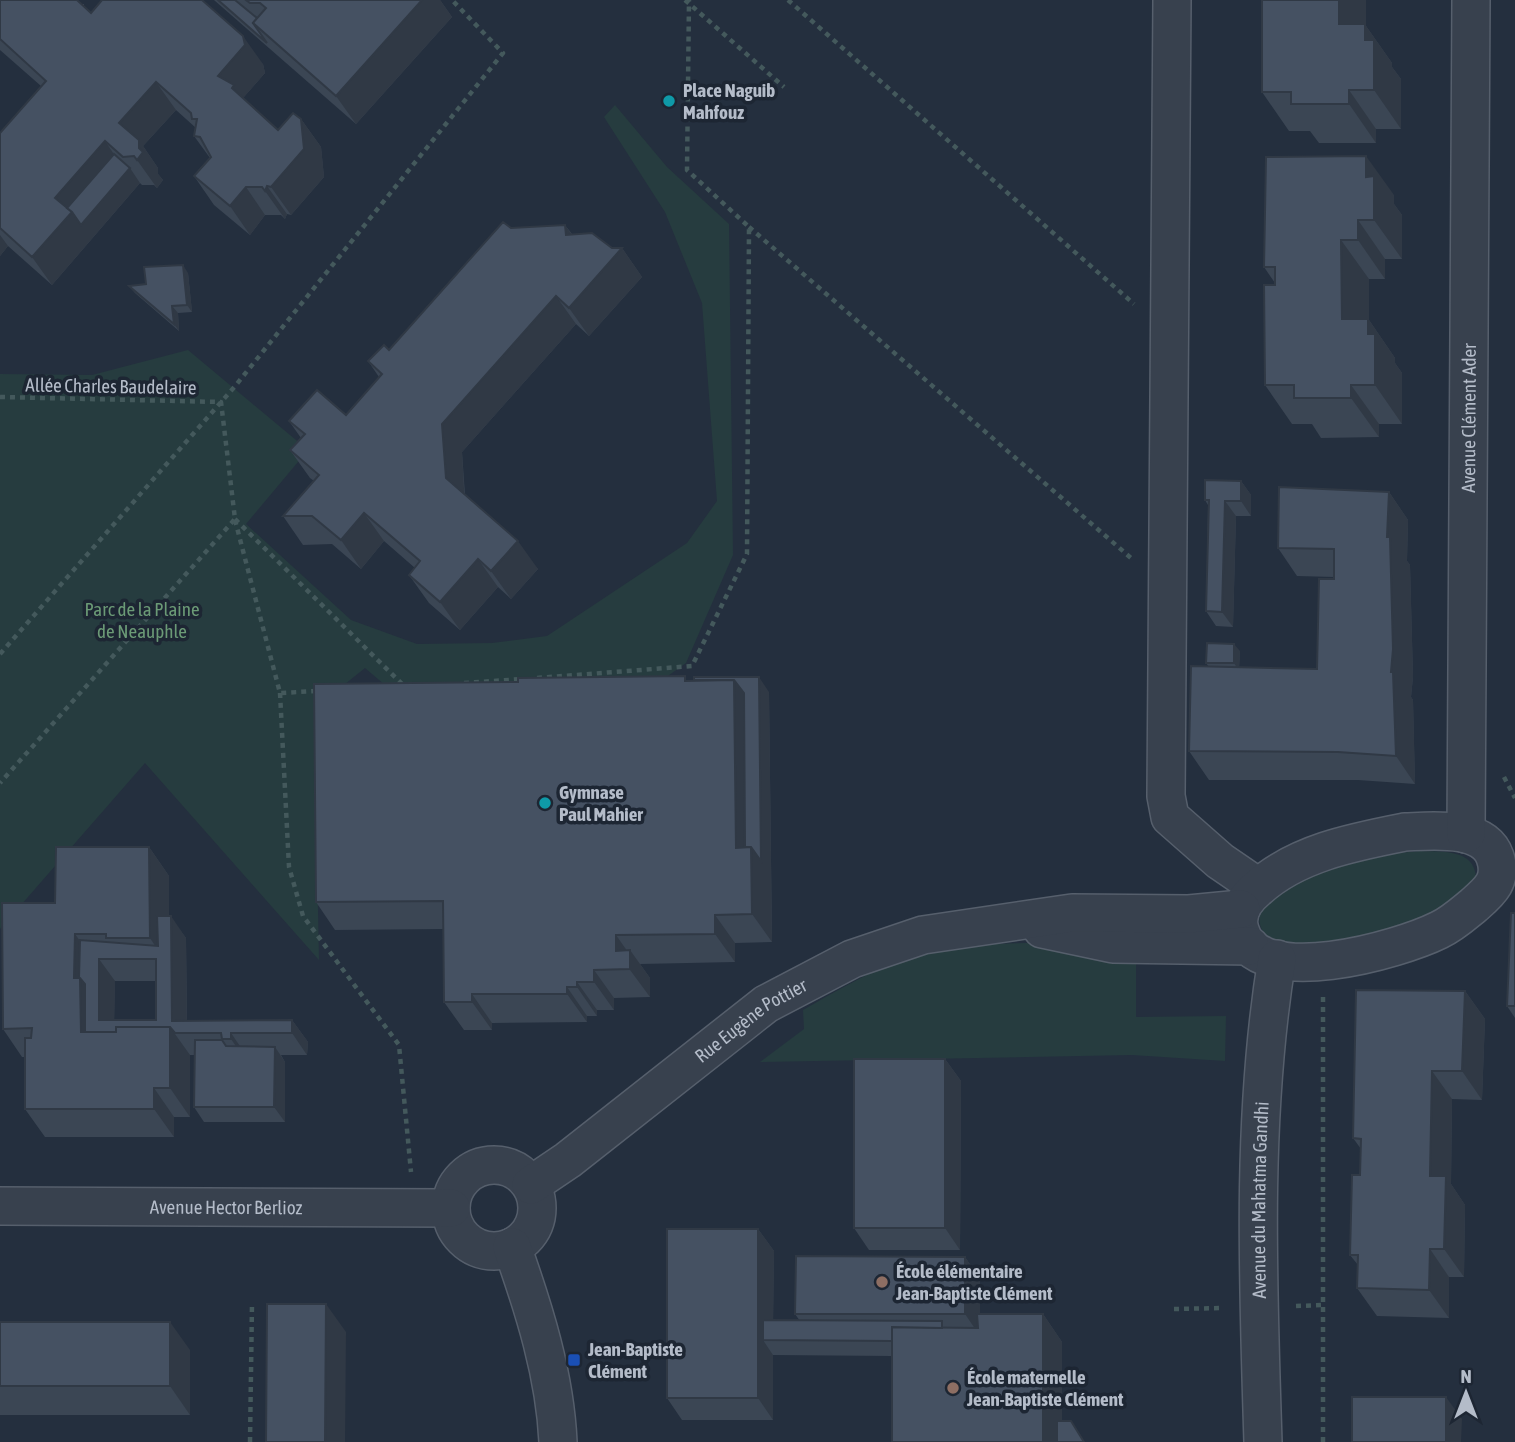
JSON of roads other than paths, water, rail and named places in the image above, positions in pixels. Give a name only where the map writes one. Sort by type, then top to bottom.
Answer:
[{"type":"street","points":[[1172,0],[1166,796],[1170,817],[1220,861],[1250,898]]},
{"type":"street","name":"Avenue Clément Ader","points":[[1471,0],[1499,862]]},
{"type":"street","points":[[1263,953],[1244,942],[1238,926],[1250,898],[1301,861],[1353,842],[1405,832],[1499,862]]},
{"type":"street","name":"Rue Eugène Pottier","points":[[1003,922],[1113,944],[1263,953],[1324,962],[1394,949],[1441,929],[1499,862]]},
{"type":"street","name":"Rue Eugène Pottier","points":[[531,1185],[568,1160],[766,1004],[852,959],[923,935],[1003,922],[1072,913],[1189,914],[1250,898]]},
{"type":"street","name":"Avenue du Mahatma Gandhi","points":[[1263,953],[1269,1008],[1263,1090],[1259,1307],[1263,1442]]},
{"type":"street","points":[[483,1166],[510,1167],[531,1185],[537,1199],[535,1220],[524,1239],[512,1247],[484,1249],[471,1244],[454,1222],[451,1208],[460,1182],[483,1166]]},
{"type":"street","name":"Avenue Hector Berlioz","points":[[0,1206],[451,1208]]},
{"type":"street","points":[[512,1247],[534,1308],[557,1420],[558,1442]]},
{"type":"place","name":"Place Naguib Mahfouz","points":[[669,101]]},
{"type":"place","name":"Gymnase Paul Mahier","points":[[545,803]]},
{"type":"place","name":"École élémentaire Jean-Baptiste Clément","points":[[882,1282]]},
{"type":"place","name":"Jean-Baptiste Clément","points":[[574,1360]]},
{"type":"place","name":"École maternelle Jean-Baptiste Clément","points":[[953,1388]]},
{"type":"park label","name":"Parc de la Plaine de Neauphle","points":[[142,620]]}]
